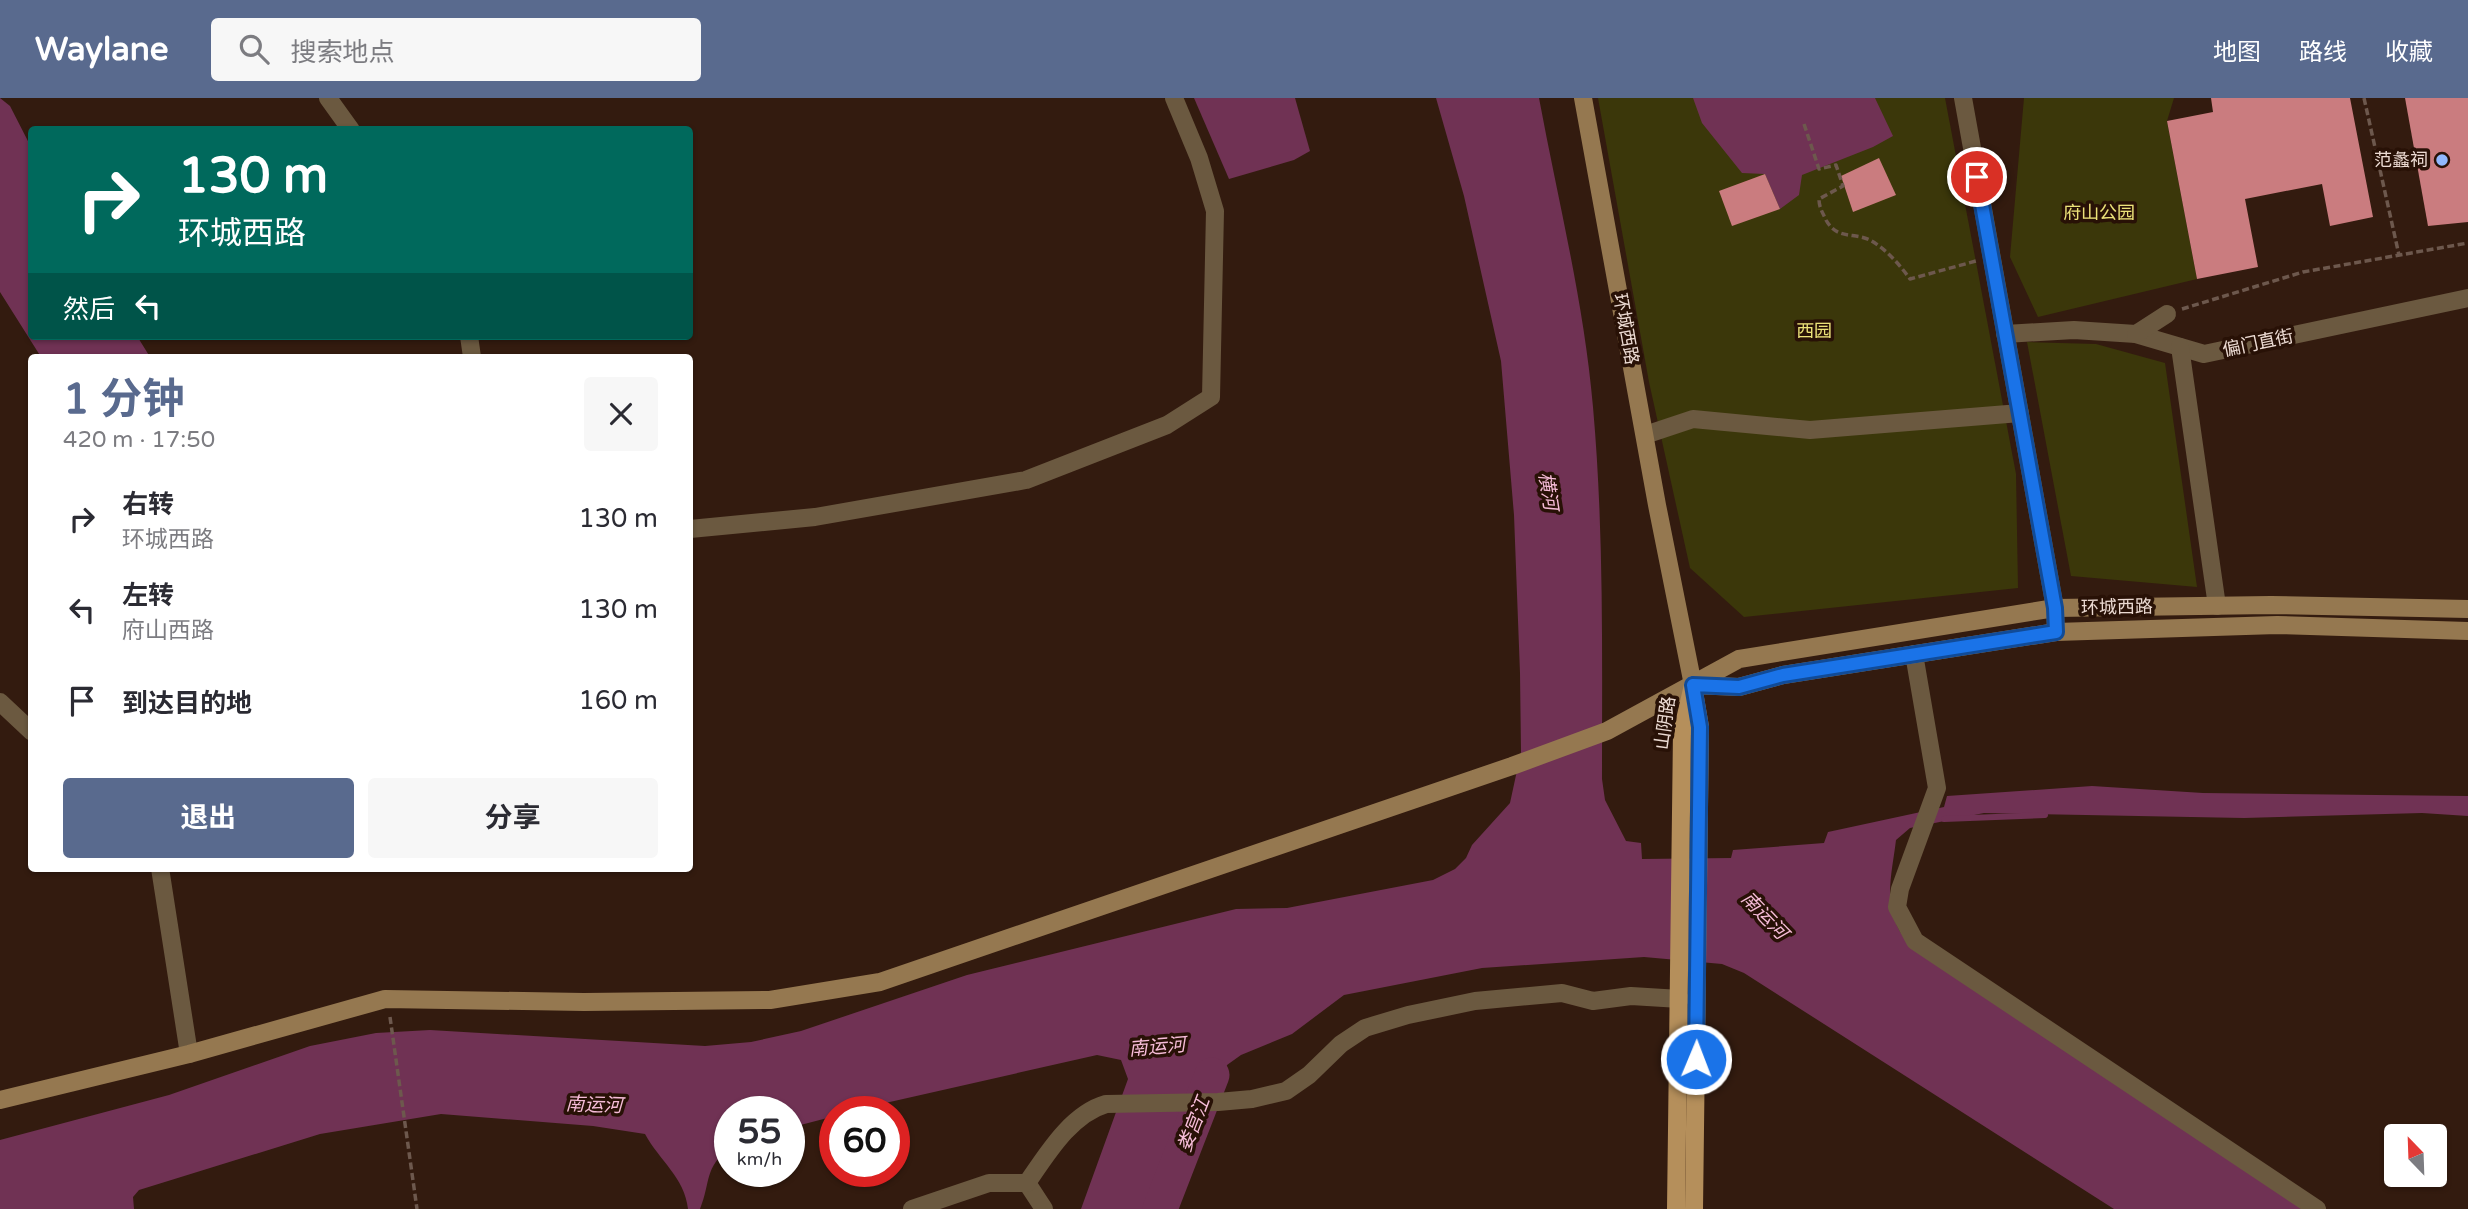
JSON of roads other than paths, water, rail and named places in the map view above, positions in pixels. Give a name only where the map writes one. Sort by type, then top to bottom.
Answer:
[{"type":"main road","name":"环城西路","points":[[1583,98],[1693,685]]},
{"type":"main road","name":"环城西路","points":[[1693,685],[1739,659],[2055,608],[2217,606],[2468,609]]},
{"type":"main road","name":"环城西路","points":[[1693,685],[1739,687],[1783,675],[2056,632],[2277,625],[2468,631]]},
{"type":"main road","points":[[0,1100],[189,1054],[385,999],[584,1002],[770,1000],[880,982],[1512,766],[1607,731],[1693,685]]},
{"type":"main road","name":"山阴路","points":[[1693,685],[1682,733],[1689,846],[1694,1209]]},
{"type":"main road","name":"山阴路","points":[[1676,1209],[1679,999],[1689,963]]},
{"type":"street","points":[[328,98],[348,126]]},
{"type":"street","points":[[693,529],[815,517],[1026,480],[1167,425],[1211,397],[1215,211],[1199,158],[1174,98]]},
{"type":"street","points":[[1963,98],[2055,608],[2056,632]]},
{"type":"street","name":"偏门直街","points":[[2006,334],[2074,330],[2136,334],[2204,354],[2468,299]]},
{"type":"street","points":[[2136,334],[2167,314]]},
{"type":"street","points":[[2180,347],[2217,606]]},
{"type":"street","points":[[1645,435],[1693,419],[1810,430],[2020,413]]},
{"type":"street","points":[[1914,654],[1937,788],[1900,888],[1897,907],[1915,941],[2317,1209]]},
{"type":"street","points":[[0,702],[28,728]]},
{"type":"street","points":[[161,872],[189,1054]]},
{"type":"street","points":[[1027,1183],[1081,1115],[1095,1107],[1252,1099],[1286,1091],[1309,1075],[1341,1044],[1365,1028],[1408,1015],[1475,1001],[1562,993],[1593,1001],[1631,996],[1679,999]]},
{"type":"street","points":[[912,1209],[989,1183],[1027,1183]]},
{"type":"street","points":[[1027,1183],[1044,1209]]},
{"type":"water","points":[[0,98],[10,106],[28,141],[28,336],[0,292]]},
{"type":"water","points":[[1194,98],[1295,98],[1310,151],[1294,160],[1229,179]]},
{"type":"water","points":[[1436,98],[1539,98],[1577,290],[1593,407],[1601,546],[1602,779],[1605,800],[1626,841],[1641,843],[1642,859],[1731,858],[1733,850],[1824,843],[1828,832],[1944,807],[1947,796],[2092,786],[2203,793],[2468,796],[2468,816],[2422,813],[2244,818],[1984,813],[1910,828],[1896,840],[1890,890],[1892,913],[1903,936],[2306,1209],[2114,1209],[1744,973],[1722,964],[1644,957],[1482,968],[1344,995],[1292,1034],[1241,1055],[1227,1065],[1202,1120],[1191,1121],[1167,1209],[1081,1209],[1128,1079],[1121,1060],[1097,1055],[910,1097],[819,1096],[819,1120],[805,1124],[805,1096],[714,1096],[714,1166],[700,1209],[688,1209],[677,1179],[645,1134],[593,1126],[441,1114],[320,1134],[139,1190],[133,1197],[134,1209],[0,1209],[0,1140],[169,1095],[310,1046],[376,1033],[430,1030],[705,1046],[751,1042],[801,1031],[967,975],[1236,909],[1287,908],[1433,880],[1455,869],[1466,858],[1472,845],[1510,803],[1521,752],[1514,515],[1501,361],[1464,196]]},
{"type":"water","points":[[1693,98],[1875,98],[1893,136],[1873,147],[1802,175],[1799,195],[1780,209],[1765,174],[1742,173],[1702,123]]},
{"type":"water","points":[[30,340],[139,340],[148,354],[39,354]]},
{"type":"waterway","points":[[1944,819],[2045,815]]},
{"type":"waterway","name":"娄宫江","points":[[1160,1209],[1212,1075]]},
{"type":"place","name":"范蠡祠","points":[[2442,160]]},
{"type":"park label","name":"府山公园","points":[[2099,213]]},
{"type":"park label","name":"西园","points":[[1814,331]]},
{"type":"water label","name":"横河","points":[[1549,491]]},
{"type":"water label","name":"南运河","points":[[1765,915]]},
{"type":"water label","name":"南运河","points":[[1157,1046]]},
{"type":"water label","name":"南运河","points":[[594,1104]]}]
